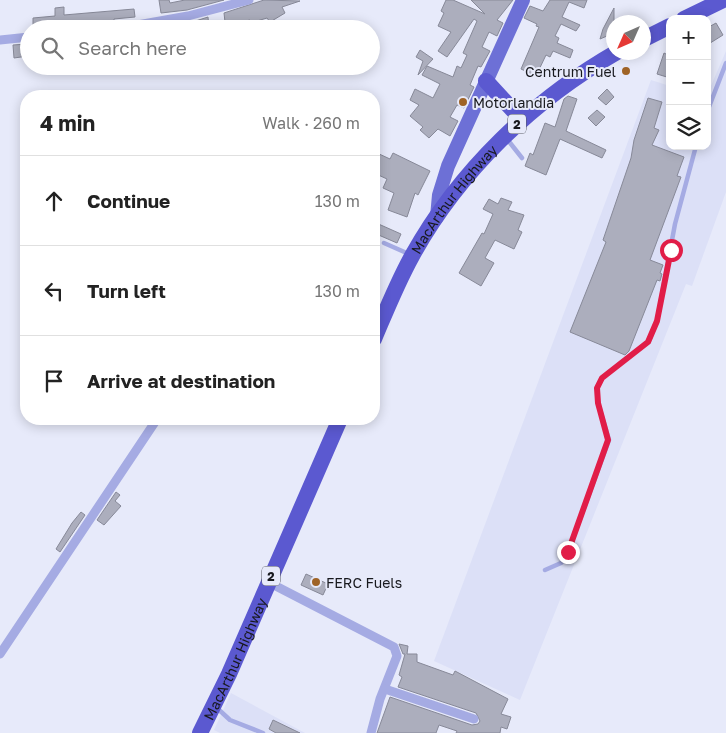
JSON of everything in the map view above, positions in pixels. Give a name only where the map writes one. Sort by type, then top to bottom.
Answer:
[{"type":"highway","points":[[691,15],[717,1]]},
{"type":"highway","points":[[651,36],[666,28]]},
{"type":"highway","name":"MacArthur Highway","points":[[380,326],[412,255],[437,217],[467,178],[521,119],[556,91],[606,59]]},
{"type":"highway","points":[[486,81],[521,119]]},
{"type":"highway","name":"MacArthur Highway","points":[[200,733],[214,706],[337,425]]},
{"type":"main road","points":[[437,217],[443,178],[523,0]]},
{"type":"street","points":[[166,20],[249,0]]},
{"type":"street","points":[[0,40],[20,38]]},
{"type":"street","points":[[0,654],[152,425]]},
{"type":"street","points":[[268,582],[394,647],[397,656],[371,733]]},
{"type":"street","points":[[385,688],[474,719]]},
{"type":"lane","points":[[710,105],[726,63]]},
{"type":"lane","points":[[505,136],[522,158]]},
{"type":"lane","points":[[545,570],[561,563],[568,552],[608,440],[598,403],[597,388],[602,378],[648,342],[657,321],[675,224],[695,150]]},
{"type":"lane","points":[[384,243],[412,255]]},
{"type":"lane","points":[[214,706],[230,720],[263,733]]},
{"type":"shaded area","points":[[726,51],[726,192],[692,286],[686,284],[520,700],[434,661],[651,80],[666,85],[666,150],[711,150],[711,86]]},
{"type":"shaded area","points":[[231,693],[305,733],[220,733],[214,730]]},
{"type":"building","points":[[159,0],[169,0],[170,3],[185,0],[224,0],[187,10],[161,13]]},
{"type":"building","points":[[264,0],[300,1],[282,7],[285,13],[273,20],[267,18],[260,20],[225,20],[224,13]]},
{"type":"building","points":[[446,0],[453,0],[485,14],[471,0],[513,0],[497,20],[503,23],[497,36],[489,32],[482,47],[490,51],[481,67],[478,66],[470,85],[474,87],[464,108],[457,105],[450,117],[458,121],[450,136],[438,129],[429,138],[420,130],[423,127],[410,116],[419,105],[410,100],[415,89],[433,98],[440,84],[422,75],[427,66],[453,77],[457,66],[461,68],[467,55],[463,53],[477,21],[474,19],[447,57],[438,51],[451,32],[438,26],[444,13],[441,11]]},
{"type":"building","points":[[550,0],[587,0],[584,8],[569,2],[562,17],[580,25],[576,31],[561,24],[555,36],[559,38],[557,43],[573,50],[570,58],[553,51],[550,57],[546,55],[536,76],[521,69],[539,27],[536,26],[537,24],[524,18],[530,6],[543,11]]},
{"type":"building","points":[[64,7],[64,15],[134,9],[135,17],[114,20],[33,20],[33,18],[55,16],[55,8]]},
{"type":"building","points":[[606,23],[606,36],[600,39]]},
{"type":"building","points":[[716,23],[723,35],[711,42],[711,26]]},
{"type":"building","points":[[20,44],[20,57],[14,58],[13,45]]},
{"type":"building","points":[[420,50],[433,59],[418,75],[423,61],[416,57]]},
{"type":"building","points":[[664,53],[666,54],[666,77],[657,74]]},
{"type":"building","points":[[607,89],[614,97],[606,105],[598,98]]},
{"type":"building","points":[[568,96],[577,99],[566,131],[606,150],[602,158],[560,139],[546,175],[525,166],[530,153],[533,155],[545,123],[555,127],[564,99]]},
{"type":"building","points":[[648,98],[662,102],[654,128],[659,130],[652,145],[684,157],[677,176],[681,177],[650,260],[663,265],[660,281],[657,280],[629,351],[625,355],[570,332],[606,242],[603,240],[631,158],[634,140]]},
{"type":"building","points":[[597,110],[605,117],[596,126],[588,118]]},
{"type":"building","points":[[393,153],[430,171],[418,195],[415,193],[407,217],[388,210],[394,193],[383,188],[387,179],[380,176],[380,154],[390,159]]},
{"type":"building","points":[[501,198],[512,202],[508,210],[524,215],[518,230],[522,232],[514,249],[495,240],[485,258],[494,263],[481,286],[459,273],[482,233],[484,234],[493,214],[483,209],[489,199],[498,204]]},
{"type":"building","points":[[380,225],[401,234],[397,243],[380,236]]},
{"type":"building","points":[[116,492],[120,495],[115,501],[121,506],[104,525],[97,520]]},
{"type":"building","points":[[81,512],[85,515],[60,552],[56,549]]},
{"type":"building","points":[[306,574],[328,584],[323,595],[301,585]]},
{"type":"building","points":[[399,644],[408,646],[407,654],[417,654],[417,662],[453,675],[455,671],[508,699],[501,714],[511,717],[507,729],[501,727],[500,733],[456,733],[457,731],[439,725],[436,733],[377,733],[390,697],[472,725],[478,724],[480,721],[476,713],[398,687],[402,677],[399,675],[405,654],[403,654]]},
{"type":"building","points":[[273,720],[300,733],[276,733],[269,729]]},
{"type":"place","name":"Centrum Fuel","points":[[626,71]]},
{"type":"place","name":"Motorlandia","points":[[463,102]]},
{"type":"place","name":"FERC Fuels","points":[[316,582]]},
{"type":"route","points":[[568,552],[587,505],[608,440],[598,403],[597,388],[602,378],[648,342],[657,321],[671,250]]}]
